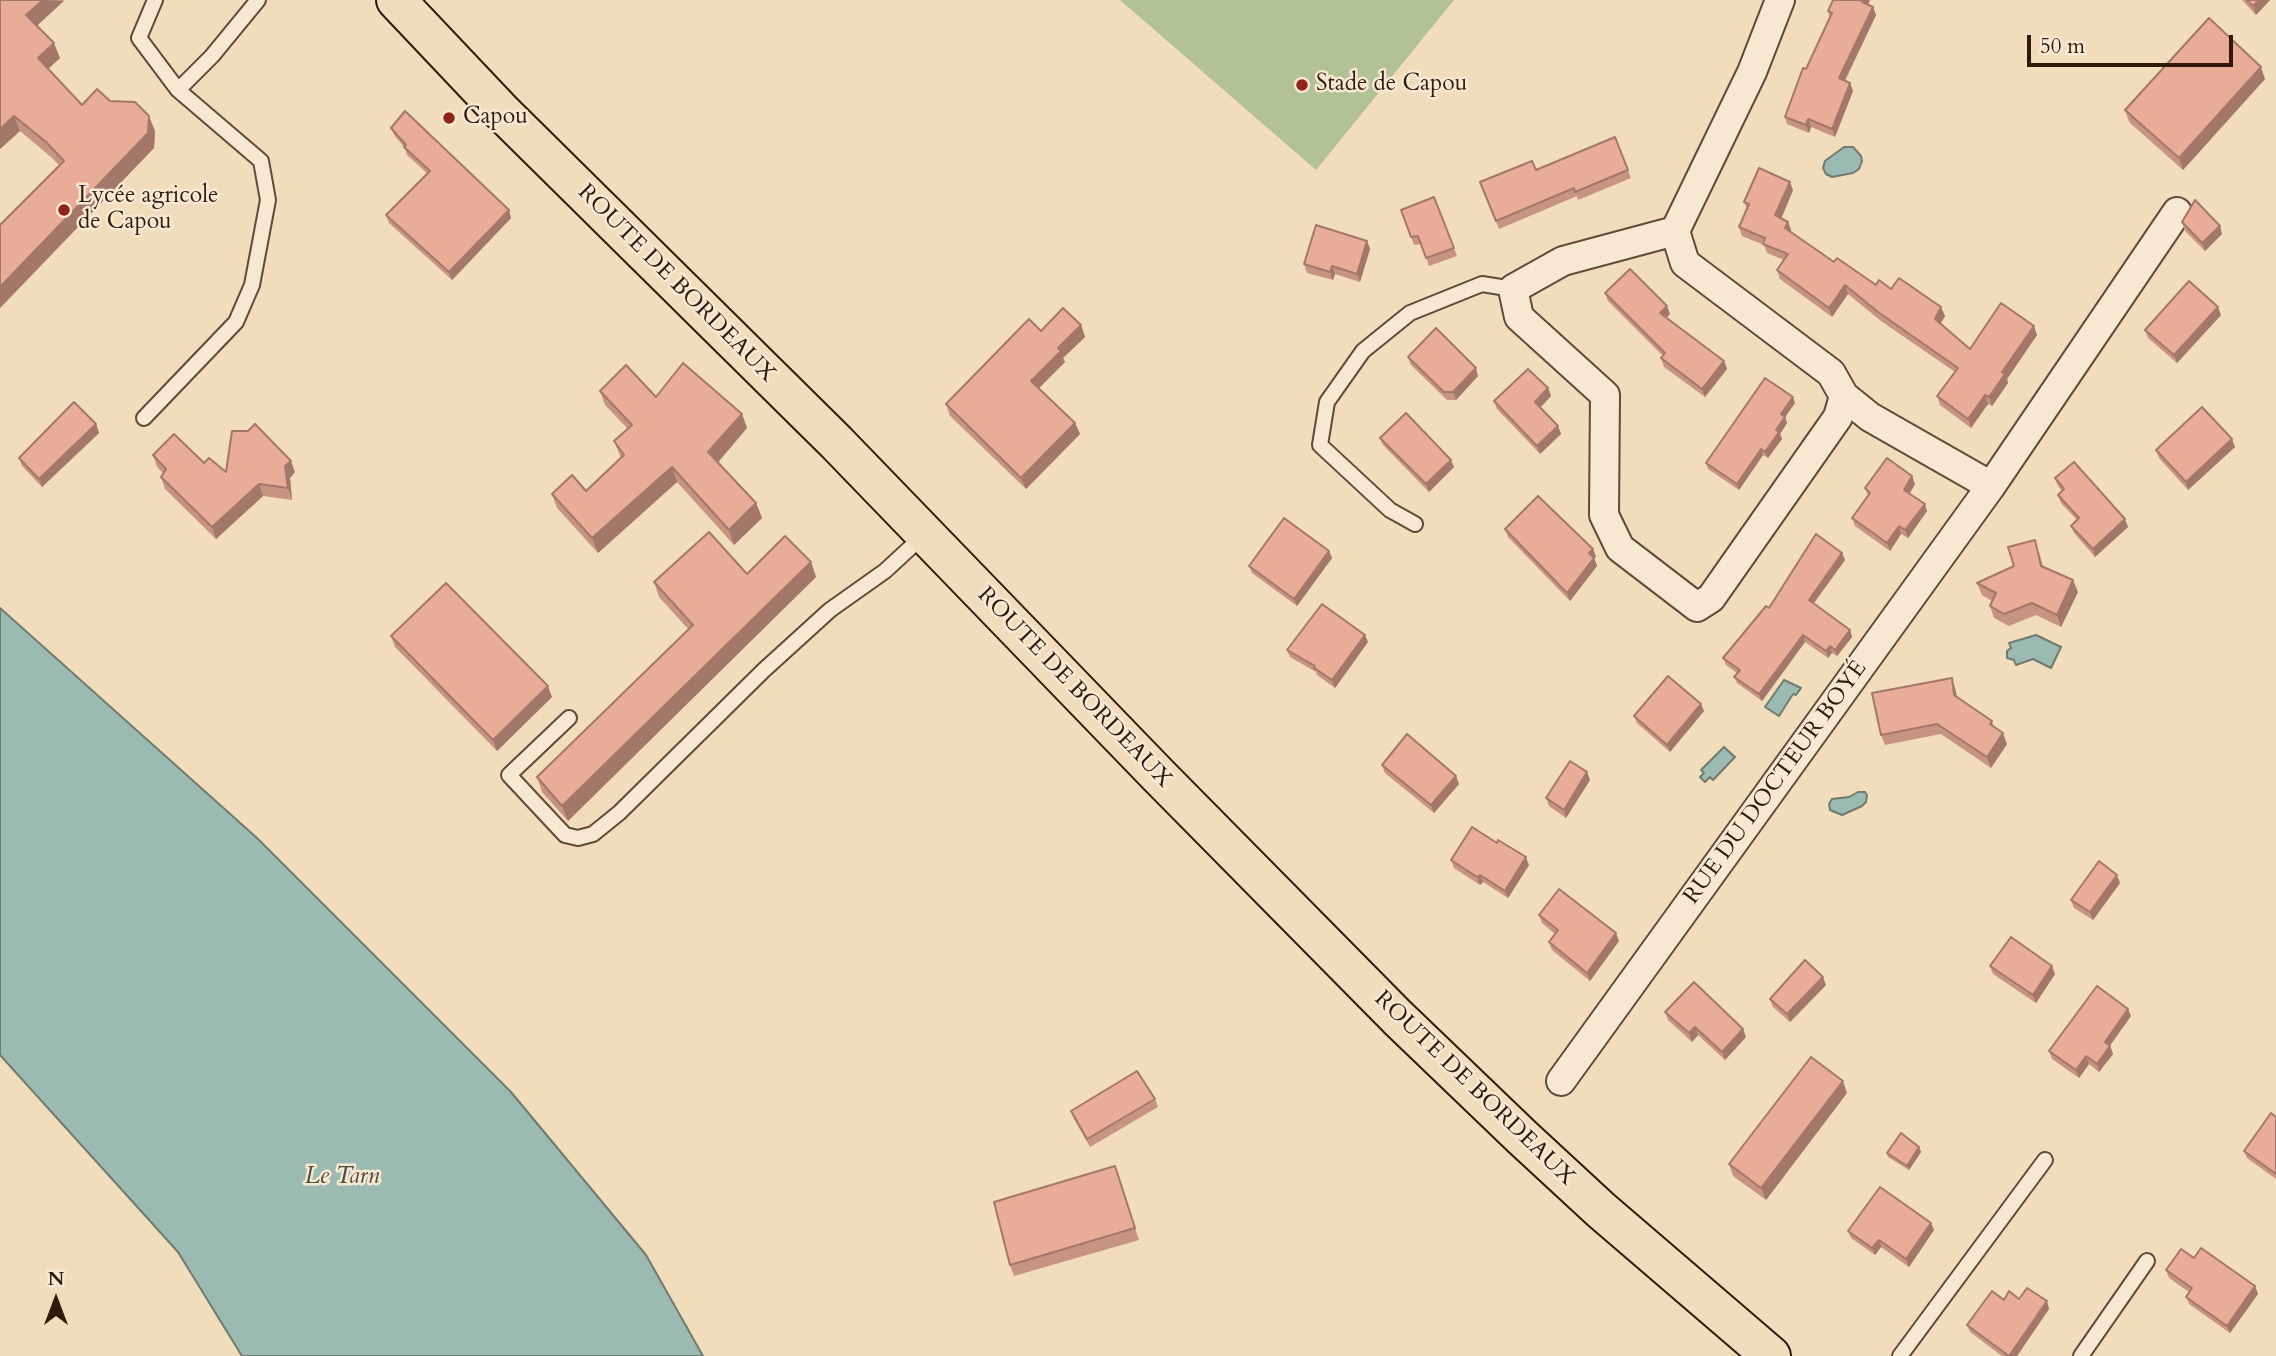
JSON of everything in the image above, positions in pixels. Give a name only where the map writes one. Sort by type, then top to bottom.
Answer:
[{"type":"main road","name":"ROUTE DE BORDEAUX","points":[[396,0],[502,112],[836,442],[1277,897],[1460,1078],[1601,1210],[1771,1356]]},
{"type":"street","points":[[1780,0],[1752,72],[1675,231],[1685,263],[1831,373],[1844,396],[1870,417],[1991,486]]},
{"type":"street","name":"RUE DU DOCTEUR BOYÉ","points":[[1561,1081],[1991,486],[2177,212]]},
{"type":"street","points":[[1675,231],[1563,261],[1513,289],[1519,317],[1605,396],[1604,515],[1620,548],[1697,607],[1711,598],[1838,417],[1844,396]]},
{"type":"lane","points":[[144,418],[236,322],[252,285],[268,200],[261,161],[178,90],[139,38],[155,0]]},
{"type":"lane","points":[[178,90],[212,56],[258,0]]},
{"type":"lane","points":[[1415,524],[1390,510],[1320,444],[1327,402],[1363,351],[1410,313],[1482,284],[1513,289]]},
{"type":"lane","points":[[569,718],[509,775],[565,835],[578,838],[593,834],[619,813],[764,670],[830,610],[885,571],[925,534]]},
{"type":"lane","points":[[1900,1356],[2045,1160]]},
{"type":"lane","points":[[2081,1356],[2147,1261]]},
{"type":"green space","name":"Stade de Capou","points":[[1120,0],[1454,0],[1316,170]]},
{"type":"water","points":[[1844,147],[1853,147],[1861,156],[1859,169],[1853,173],[1832,177],[1826,174],[1823,168],[1825,161]]},
{"type":"water","name":"Le Tarn","points":[[0,608],[257,838],[511,1092],[646,1255],[703,1356],[242,1356],[178,1252],[0,1055]]},
{"type":"water","points":[[2036,635],[2061,647],[2051,668],[2033,659],[2016,665],[2014,660],[2007,658],[2007,651],[2011,648],[2009,643]]},
{"type":"water","points":[[1784,680],[1801,688],[1796,695],[1793,694],[1779,716],[1765,707]]},
{"type":"water","points":[[1724,747],[1735,757],[1713,780],[1710,777],[1705,782],[1700,777],[1704,773],[1701,770]]},
{"type":"water","points":[[1865,792],[1867,795],[1862,806],[1842,815],[1830,810],[1832,799],[1849,797]]},
{"type":"building","points":[[0,0],[43,0],[26,15],[54,43],[38,58],[82,105],[97,89],[110,101],[135,102],[149,116],[148,133],[0,287],[0,225],[64,161],[14,116],[0,129]]},
{"type":"building","points":[[1833,0],[1864,0],[1862,2],[1873,7],[1839,78],[1850,83],[1832,129],[1808,119],[1806,125],[1785,117],[1803,68],[1806,69],[1832,13],[1828,11]]},
{"type":"building","points":[[2247,0],[2259,0],[2253,6]]},
{"type":"building","points":[[2209,18],[2261,67],[2179,158],[2125,110]]},
{"type":"building","points":[[405,111],[509,210],[449,272],[386,215],[430,171],[404,147],[406,145],[391,128]]},
{"type":"building","points":[[1615,137],[1628,170],[1575,192],[1574,188],[1496,221],[1480,182],[1532,161],[1536,170]]},
{"type":"building","points":[[1759,168],[1790,182],[1775,215],[1788,222],[1785,228],[1834,262],[1837,258],[1876,285],[1879,280],[1891,289],[1899,278],[1941,307],[1935,319],[1970,349],[2001,303],[2034,326],[2002,372],[2005,374],[1989,397],[1985,395],[1968,419],[1937,396],[1958,368],[1878,312],[1845,285],[1829,308],[1777,270],[1788,254],[1763,244],[1765,238],[1739,227],[1749,204],[1744,202]]},
{"type":"building","points":[[1434,197],[1454,248],[1426,258],[1418,236],[1411,237],[1401,210]]},
{"type":"building","points":[[2195,200],[2220,226],[2202,243],[2182,222]]},
{"type":"building","points":[[1316,225],[1367,241],[1357,274],[1332,266],[1330,272],[1304,264]]},
{"type":"building","points":[[1630,269],[1667,306],[1660,313],[1724,361],[1702,389],[1661,358],[1665,353],[1605,293]]},
{"type":"building","points":[[2189,281],[2218,307],[2174,355],[2145,330]]},
{"type":"building","points":[[1063,308],[1081,325],[1058,348],[1061,351],[1031,381],[1075,423],[1021,478],[946,404],[1029,319],[1041,331]]},
{"type":"building","points":[[1436,328],[1476,368],[1453,392],[1444,392],[1408,357]]},
{"type":"building","points":[[683,363],[742,414],[708,452],[756,503],[729,530],[672,467],[592,538],[552,494],[572,475],[586,491],[624,455],[614,441],[632,425],[600,391],[626,365],[656,397]]},
{"type":"building","points":[[1528,369],[1548,388],[1535,402],[1558,426],[1537,446],[1494,401]]},
{"type":"building","points":[[1765,378],[1793,397],[1781,414],[1785,417],[1776,430],[1779,432],[1765,452],[1761,449],[1737,484],[1706,463]]},
{"type":"building","points":[[74,402],[96,424],[39,479],[19,458]]},
{"type":"building","points":[[2202,407],[2232,439],[2186,482],[2156,450]]},
{"type":"building","points":[[1406,413],[1451,460],[1426,484],[1380,438]]},
{"type":"building","points":[[255,424],[291,461],[285,466],[288,488],[259,484],[212,527],[161,477],[166,469],[153,455],[174,434],[204,463],[209,458],[226,472],[232,431],[248,431]]},
{"type":"building","points":[[1887,458],[1912,476],[1904,490],[1925,504],[1905,530],[1899,526],[1887,543],[1852,518],[1870,493],[1865,488]]},
{"type":"building","points":[[2074,462],[2125,519],[2093,549],[2071,526],[2079,518],[2058,495],[2064,489],[2055,478]]},
{"type":"building","points":[[1538,496],[1593,549],[1589,553],[1594,558],[1567,593],[1505,529]]},
{"type":"building","points":[[1284,518],[1329,551],[1294,599],[1249,566]]},
{"type":"building","points":[[709,532],[747,574],[785,536],[811,562],[562,806],[537,777],[693,625],[654,582]]},
{"type":"building","points":[[1816,534],[1842,553],[1809,600],[1850,630],[1835,650],[1830,646],[1826,651],[1803,635],[1759,694],[1734,677],[1740,670],[1723,658],[1766,606],[1769,608]]},
{"type":"building","points":[[2035,540],[2041,566],[2073,580],[2057,615],[2032,603],[2004,614],[1990,606],[1996,593],[1977,583],[2014,566],[2008,547]]},
{"type":"building","points":[[446,583],[548,686],[493,740],[391,636]]},
{"type":"building","points":[[1322,604],[1365,635],[1332,680],[1314,668],[1315,666],[1287,650]]},
{"type":"building","points":[[1668,676],[1701,704],[1667,745],[1634,716]]},
{"type":"building","points":[[1952,678],[1954,695],[1992,721],[1990,724],[2003,733],[1987,757],[1937,724],[1881,735],[1872,693]]},
{"type":"building","points":[[1407,734],[1456,776],[1431,805],[1382,765]]},
{"type":"building","points":[[1570,761],[1587,772],[1564,810],[1546,798]]},
{"type":"building","points":[[1472,827],[1526,857],[1505,891],[1451,860]]},
{"type":"building","points":[[2099,861],[2117,875],[2090,912],[2071,900]]},
{"type":"building","points":[[1559,889],[1616,933],[1587,973],[1549,942],[1558,930],[1539,915]]},
{"type":"building","points":[[2011,937],[2052,966],[2033,995],[1990,966]]},
{"type":"building","points":[[1805,960],[1823,977],[1787,1014],[1770,999]]},
{"type":"building","points":[[1694,982],[1743,1029],[1722,1052],[1695,1027],[1689,1033],[1665,1012]]},
{"type":"building","points":[[2097,986],[2128,1009],[2105,1042],[2110,1046],[2097,1064],[2086,1056],[2076,1070],[2049,1051]]},
{"type":"building","points":[[1811,1057],[1843,1081],[1761,1188],[1729,1164]]},
{"type":"building","points":[[1137,1071],[1155,1099],[1087,1139],[1071,1111]]},
{"type":"building","points":[[2271,1113],[2276,1117],[2276,1174],[2244,1151]]},
{"type":"building","points":[[1901,1133],[1919,1147],[1907,1166],[1887,1153]]},
{"type":"building","points":[[1115,1166],[1135,1228],[1010,1265],[994,1202]]},
{"type":"building","points":[[1880,1187],[1931,1223],[1906,1259],[1879,1240],[1872,1248],[1848,1231]]},
{"type":"building","points":[[2201,1248],[2255,1286],[2227,1326],[2186,1297],[2192,1288],[2166,1270],[2181,1249],[2194,1258]]},
{"type":"building","points":[[2027,1288],[2047,1301],[2009,1356],[1967,1325],[1992,1291],[2004,1300],[2009,1291],[2019,1299]]},
{"type":"place","name":"Stade de Capou","points":[[1302,85]]},
{"type":"place","name":"Capou","points":[[449,118]]},
{"type":"place","name":"Lycée agricole de Capou","points":[[64,210]]}]
